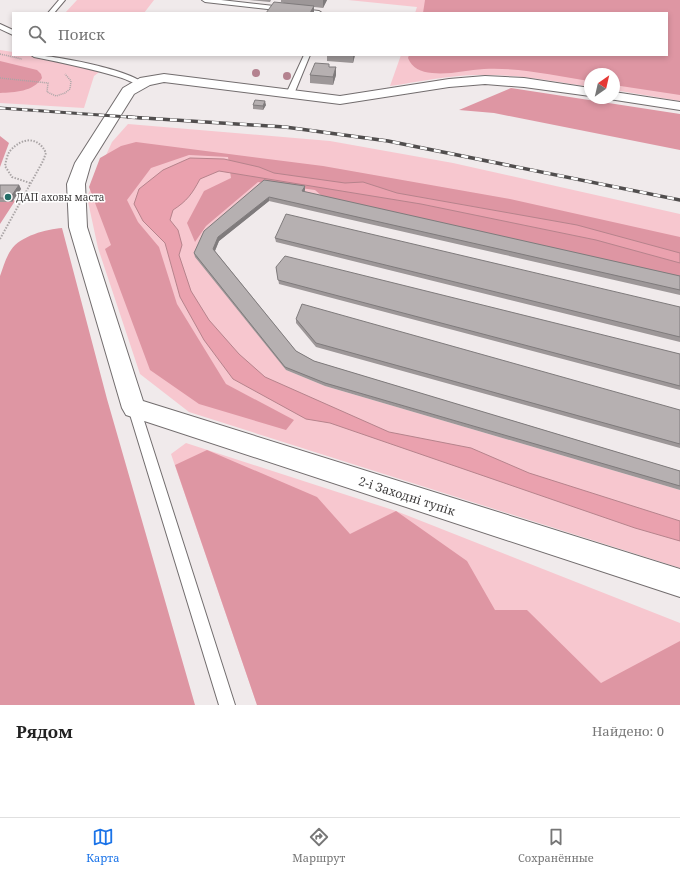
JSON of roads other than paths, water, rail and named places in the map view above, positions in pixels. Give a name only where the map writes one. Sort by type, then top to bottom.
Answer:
[{"type":"main road","points":[[134,408],[78,227],[76,184],[83,163],[128,91],[139,83],[150,79],[164,78],[340,100],[362,98],[405,89],[485,80],[518,81],[584,91]]},
{"type":"main road","points":[[620,97],[680,106]]},
{"type":"main road","name":"2-і Заходні тупік","points":[[134,408],[680,583]]},
{"type":"lane","points":[[51,12],[62,0]]},
{"type":"lane","points":[[205,0],[310,12]]},
{"type":"lane","points":[[0,26],[12,32]]},
{"type":"lane","points":[[290,94],[307,56]]},
{"type":"lane","points":[[31,58],[82,64],[127,77],[139,83]]},
{"type":"lane","points":[[134,408],[227,705]]},
{"type":"railway","points":[[0,108],[136,118]]},
{"type":"railway","points":[[128,117],[136,118]]},
{"type":"railway","points":[[136,118],[285,127],[388,141],[680,200]]},
{"type":"railway","points":[[136,118],[143,118]]},
{"type":"place","name":"ДАП аховы маста","points":[[8,197]]}]
